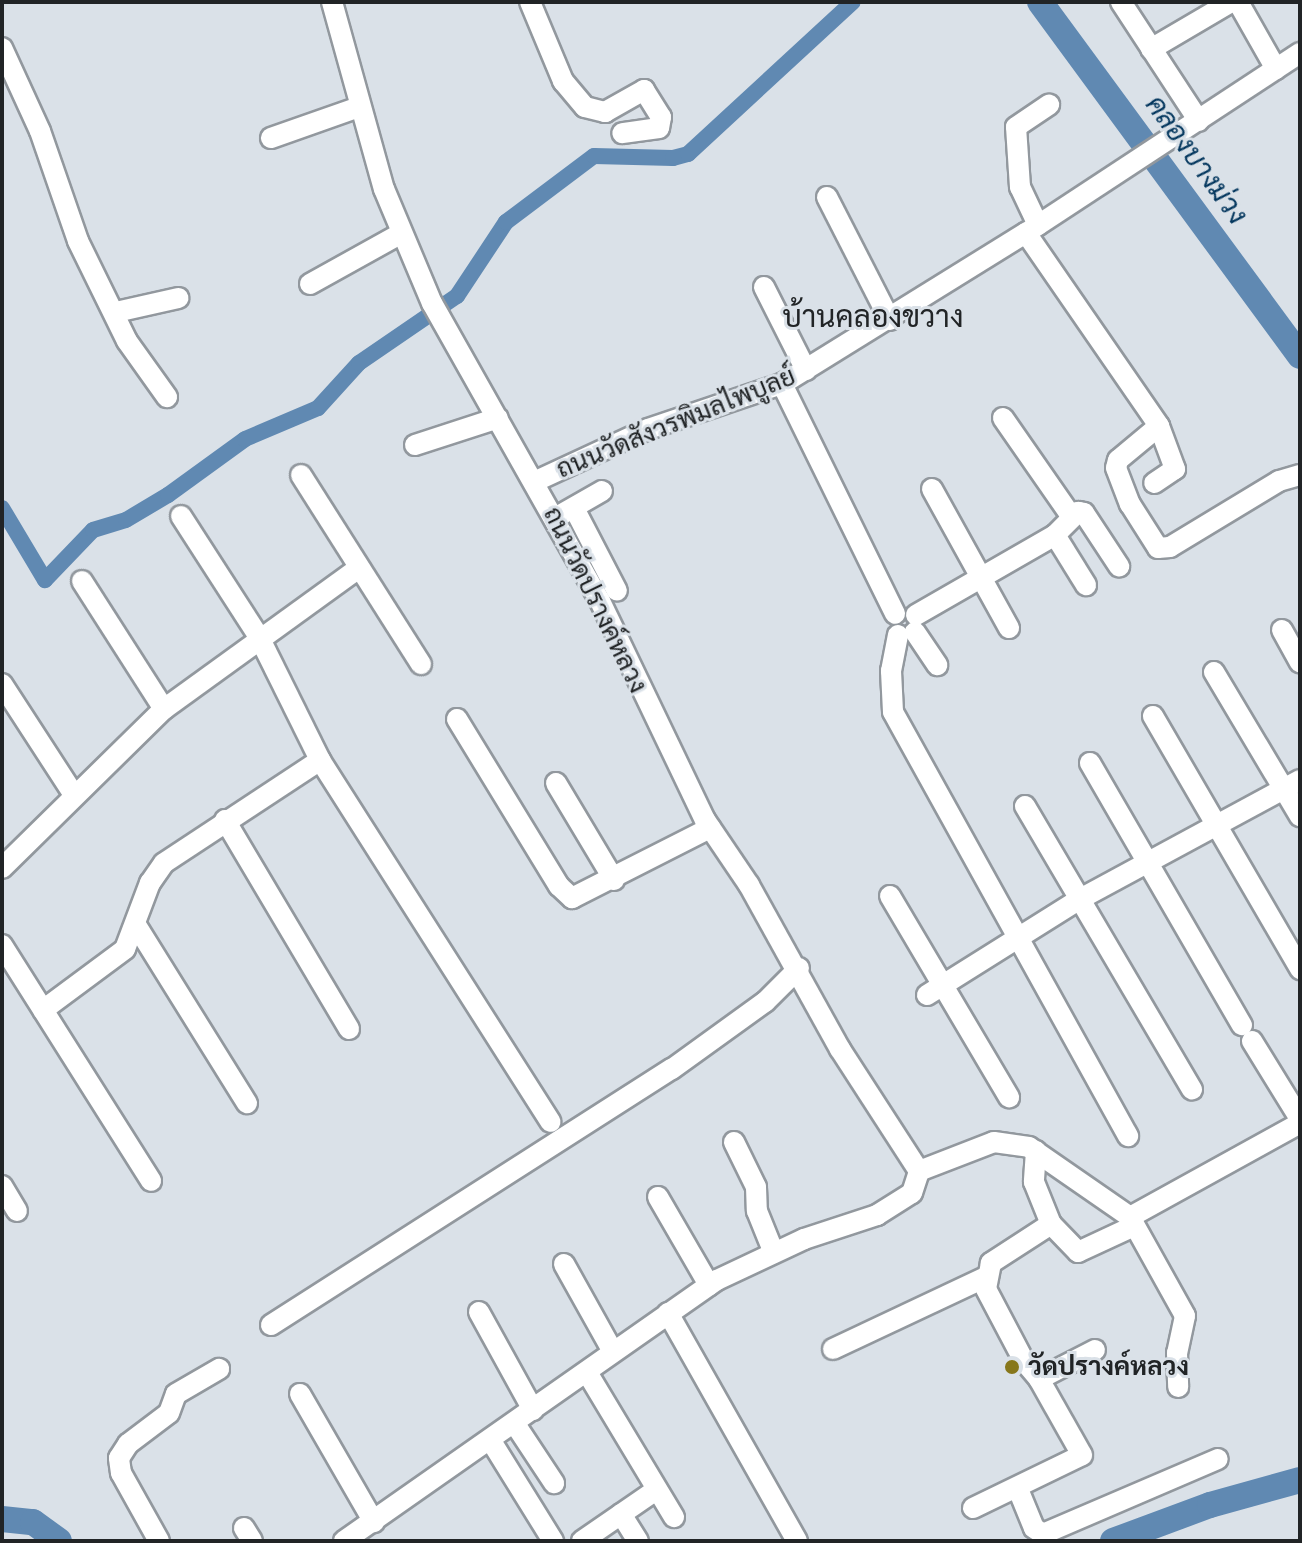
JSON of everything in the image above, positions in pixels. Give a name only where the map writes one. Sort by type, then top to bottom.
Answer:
[{"type":"street","name":"ถนนวัดปรางค์หลวง","points":[[332,2],[359,107],[400,234],[434,307],[536,481],[710,828],[799,968],[840,1049],[919,1171]]},
{"type":"street","points":[[530,2],[563,81],[585,107],[605,112],[644,90],[661,117],[659,128],[622,133]]},
{"type":"street","points":[[1121,2],[1199,121]]},
{"type":"street","points":[[1151,49],[1231,2]]},
{"type":"street","points":[[1238,2],[1276,69]]},
{"type":"street","points":[[2,48],[40,131],[78,241],[136,355],[167,397]]},
{"type":"street","name":"ถนนวัดสังวรพิมลไพบูลย์","points":[[536,481],[648,429],[782,384],[890,320],[1300,53]]},
{"type":"street","points":[[1049,105],[1016,127],[1020,187],[1032,229],[1159,426],[1175,469],[1154,483]]},
{"type":"street","points":[[271,138],[359,107]]},
{"type":"street","points":[[827,197],[890,320]]},
{"type":"street","points":[[310,284],[400,234]]},
{"type":"street","points":[[764,287],[806,370]]},
{"type":"street","points":[[116,312],[178,298]]},
{"type":"street","points":[[782,384],[895,614],[892,625],[910,628],[937,665]]},
{"type":"street","points":[[415,445],[498,418]]},
{"type":"street","points":[[1003,418],[1071,516]]},
{"type":"street","points":[[1159,426],[1118,460],[1116,468],[1130,504],[1158,548],[1170,547],[1279,481],[1300,475]]},
{"type":"street","points":[[301,475],[421,664]]},
{"type":"street","points":[[932,489],[1009,628]]},
{"type":"street","points":[[555,517],[602,491]]},
{"type":"street","points":[[574,508],[617,591]]},
{"type":"street","points":[[1119,566],[1084,513],[1071,516],[1055,535],[980,580],[910,628],[891,671],[893,712],[1128,1136]]},
{"type":"street","points":[[181,516],[259,637],[320,760],[551,1122]]},
{"type":"street","points":[[1055,535],[1086,585]]},
{"type":"street","points":[[2,868],[164,709],[259,637],[359,568]]},
{"type":"street","points":[[82,581],[164,709]]},
{"type":"street","points":[[1282,630],[1300,662]]},
{"type":"street","points":[[1214,672],[1293,785],[1300,816]]},
{"type":"street","points":[[2,684],[74,795]]},
{"type":"street","points":[[1153,716],[1300,969]]},
{"type":"street","points":[[457,719],[567,895],[582,896],[710,828]]},
{"type":"street","points":[[43,1010],[111,964],[136,925],[150,883],[164,863],[320,760]]},
{"type":"street","points":[[1036,1151],[1034,1182],[1051,1224],[1069,1248],[1078,1252],[1300,1121],[1090,763]]},
{"type":"street","points":[[556,783],[614,880]]},
{"type":"street","points":[[935,990],[1080,899],[1218,828],[1293,785]]},
{"type":"street","points":[[1025,806],[1192,1089]]},
{"type":"street","points":[[225,820],[349,1029]]},
{"type":"street","points":[[890,896],[935,990],[1009,1097]]},
{"type":"street","points":[[136,925],[247,1103]]},
{"type":"street","points":[[2,945],[151,1181]]},
{"type":"street","points":[[271,1325],[672,1069],[765,1002],[799,968]]},
{"type":"street","points":[[734,1142],[756,1187],[757,1211],[774,1253]]},
{"type":"street","points":[[344,1541],[588,1374],[612,1350],[709,1285],[774,1253],[877,1215],[912,1193],[919,1171],[994,1142],[1036,1151],[1132,1221],[1185,1316],[1177,1353],[1178,1387]]},
{"type":"street","points":[[2,1186],[17,1211]]},
{"type":"street","points":[[658,1197],[709,1285]]},
{"type":"street","points":[[833,1349],[984,1278],[991,1263],[1051,1224]]},
{"type":"street","points":[[564,1264],[612,1350]]},
{"type":"street","points":[[973,1508],[1018,1489],[1082,1455],[1039,1379],[1015,1347],[984,1278]]},
{"type":"street","points":[[479,1312],[533,1410]]},
{"type":"street","points":[[668,1313],[797,1541]]},
{"type":"street","points":[[1039,1379],[1095,1350]]},
{"type":"street","points":[[159,1541],[121,1473],[119,1458],[128,1444],[169,1413],[176,1394],[219,1369]]},
{"type":"street","points":[[588,1374],[674,1517]]},
{"type":"street","points":[[300,1394],[374,1522]]},
{"type":"street","points":[[515,1424],[554,1483]]},
{"type":"street","points":[[491,1441],[553,1541]]},
{"type":"street","points":[[1018,1489],[1034,1528],[1043,1534],[1218,1459]]},
{"type":"street","points":[[582,1541],[656,1490]]},
{"type":"street","points":[[621,1514],[638,1541]]},
{"type":"waterway","points":[[2,508],[45,580],[93,530],[126,520],[168,495],[245,439],[318,408],[359,363],[457,296],[506,222],[594,156],[673,158],[688,154],[853,2]]},
{"type":"waterway","name":"คลองบางม่วง","points":[[1040,2],[1300,356]]},
{"type":"waterway","points":[[1113,1541],[1210,1505],[1300,1480]]},
{"type":"waterway","points":[[2,1519],[33,1522],[59,1541]]},
{"type":"place","name":"วัดปรางค์หลวง","points":[[1012,1367]]},
{"type":"district","name":"บ้านคลองขวาง","points":[[873,317]]}]
